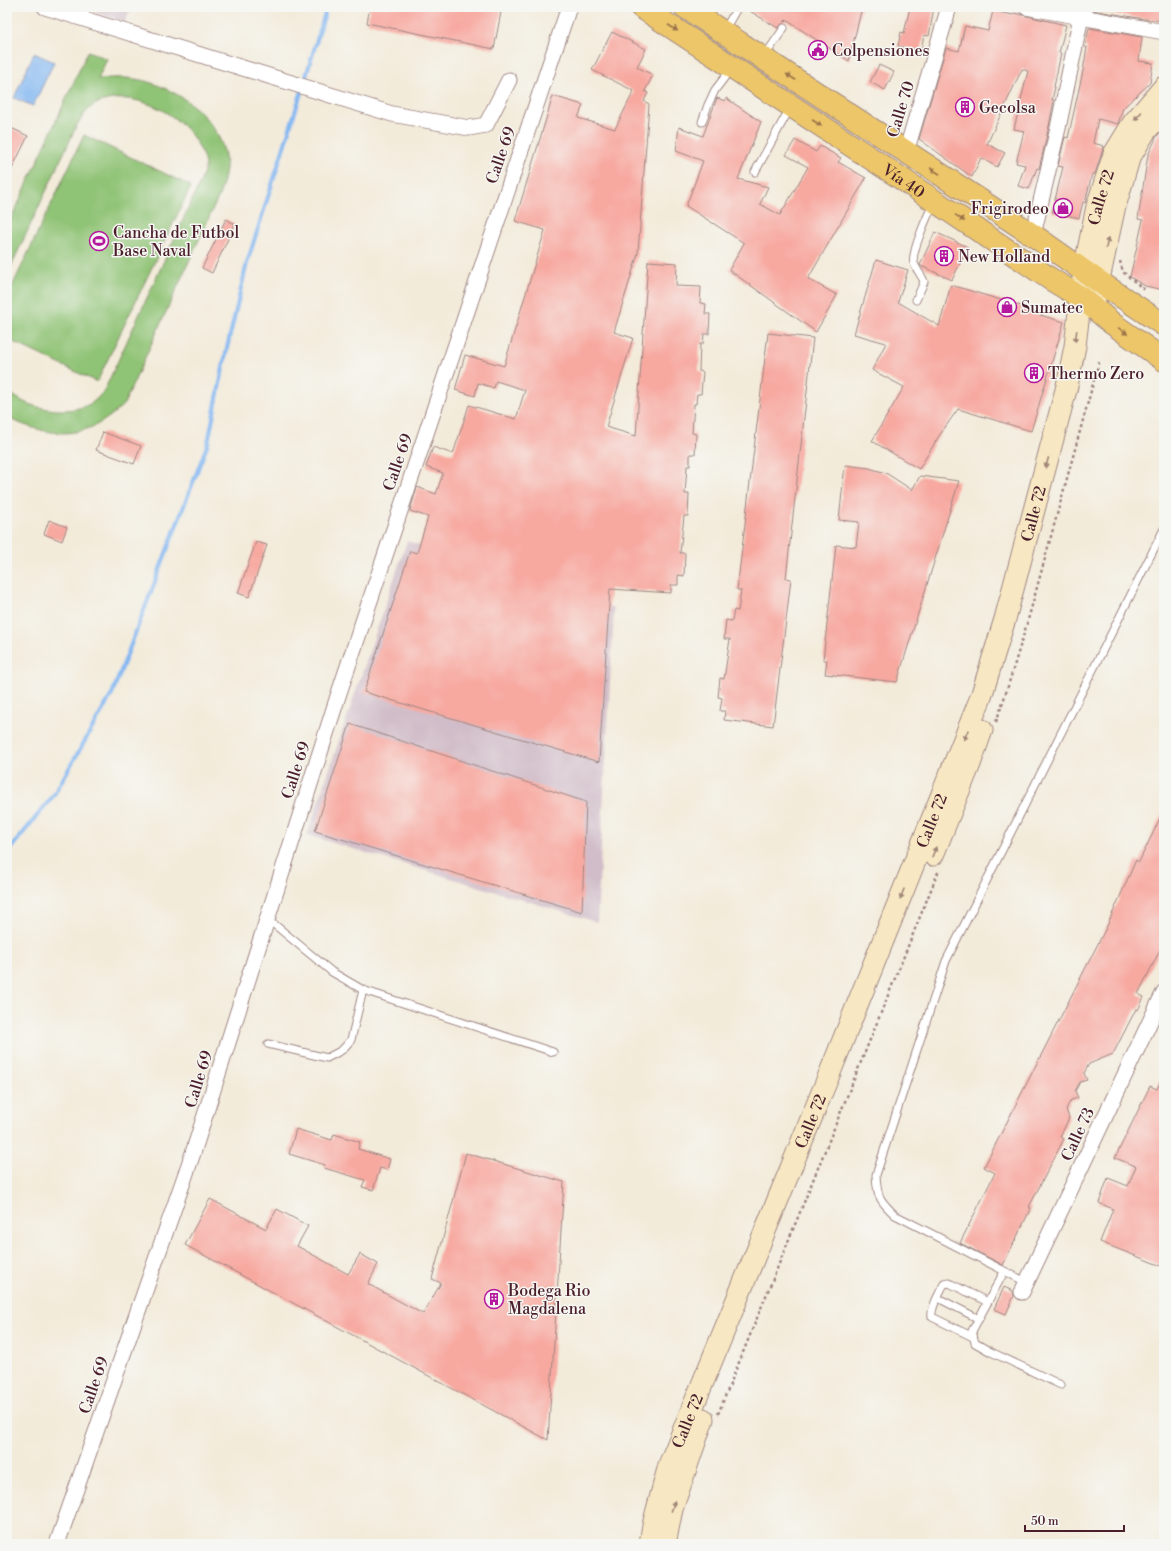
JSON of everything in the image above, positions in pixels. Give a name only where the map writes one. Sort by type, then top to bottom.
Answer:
[{"type":"highway","name":"Vía 40","points":[[641,7],[936,201],[1052,280],[1088,302],[1113,324],[1164,360]]},
{"type":"highway","name":"Vía 40","points":[[685,7],[1033,235],[1164,325]]},
{"type":"main road","name":"Calle 72","points":[[665,1544],[672,1510],[696,1438],[970,764],[991,706],[1018,618],[1055,486],[1089,349],[1088,302],[1097,206],[1114,154],[1133,123],[1164,87]]},
{"type":"main road","name":"Calle 72","points":[[1091,276],[1114,210],[1129,159],[1145,132],[1164,110]]},
{"type":"main road","name":"Calle 72","points":[[650,1544],[653,1525],[670,1465],[981,698],[1013,590],[1067,386],[1075,346],[1088,302]]},
{"type":"street","points":[[45,7],[392,114],[469,128],[486,125],[509,80]]},
{"type":"street","name":"Calle 69","points":[[56,1544],[193,1153],[338,696],[569,7]]},
{"type":"street","name":"Calle 70","points":[[906,152],[949,7]]},
{"type":"street","points":[[1026,7],[1082,12],[1164,32]]},
{"type":"street","points":[[1033,235],[1058,128],[1082,12]]},
{"type":"street","name":"Calle 73","points":[[1024,1287],[1164,992]]},
{"type":"lane","points":[[723,32],[737,8]]},
{"type":"lane","points":[[763,58],[784,28]]},
{"type":"lane","points":[[702,122],[715,90],[732,67]]},
{"type":"lane","points":[[755,172],[791,106]]},
{"type":"lane","points":[[916,300],[924,282],[913,261],[914,254],[927,215],[936,201]]},
{"type":"lane","points":[[1024,1287],[1004,1272],[895,1215],[882,1202],[877,1190],[876,1175],[946,961],[1164,529]]},
{"type":"lane","points":[[266,922],[275,925],[332,972],[363,990],[552,1052]]},
{"type":"lane","points":[[268,1044],[327,1058],[342,1050],[351,1040],[363,990]]},
{"type":"lane","points":[[1004,1272],[972,1331],[975,1343],[991,1352],[1061,1384]]},
{"type":"lane","points":[[973,1337],[932,1317],[931,1313],[944,1284],[949,1283],[988,1302]]},
{"type":"lane","points":[[938,1298],[979,1319]]},
{"type":"path","points":[[1121,254],[1120,260],[1123,272],[1152,295]]},
{"type":"path","points":[[994,726],[1005,696],[1028,620],[1099,362]]},
{"type":"path","points":[[716,1418],[941,865]]},
{"type":"shaded area","points":[[79,7],[132,7],[125,22]]},
{"type":"shaded area","points":[[407,541],[614,608],[597,922],[307,835]]},
{"type":"green space","points":[[88,51],[107,59],[98,79],[125,78],[151,83],[167,89],[196,108],[208,121],[218,136],[224,151],[226,168],[218,198],[124,404],[96,425],[68,433],[39,430],[7,418],[7,392],[34,406],[69,410],[86,406],[93,402],[104,391],[199,185],[205,167],[200,149],[191,135],[179,122],[164,112],[148,104],[131,99],[114,99],[94,105],[86,112],[77,125],[7,275],[7,228]]},
{"type":"green space","name":"Cancha de Futbol Base Naval","points":[[84,135],[191,186],[97,382],[7,339],[7,297]]},
{"type":"water","points":[[34,53],[54,62],[33,106],[14,98]]},
{"type":"building","points":[[370,7],[502,7],[494,49],[367,23]]},
{"type":"building","points":[[743,7],[862,7],[849,61],[786,20],[778,28]]},
{"type":"building","points":[[910,7],[934,7],[929,36],[924,35],[921,51],[898,46],[901,32],[904,33]]},
{"type":"building","points":[[1093,7],[1164,7],[1164,21],[1092,10]]},
{"type":"building","points":[[993,11],[1013,15],[1014,13],[1066,25],[1059,53],[1061,53],[1054,87],[1052,100],[1054,100],[1049,126],[1039,169],[1037,168],[1029,189],[1018,186],[1025,165],[1016,163],[1024,131],[1014,129],[1028,71],[1022,69],[987,144],[1005,153],[997,167],[981,158],[972,177],[919,139],[946,48],[959,51],[965,26],[988,31]]},
{"type":"building","points":[[1089,28],[1142,37],[1139,61],[1153,63],[1150,83],[1123,108],[1118,124],[1098,119],[1093,143],[1104,146],[1095,174],[1092,174],[1085,203],[1083,202],[1079,218],[1052,212],[1063,167],[1058,166],[1065,137],[1068,138],[1083,71],[1087,47],[1085,47]]},
{"type":"building","points":[[612,32],[646,49],[637,67],[653,75],[645,91],[648,93],[644,101],[649,104],[638,253],[614,332],[633,338],[606,427],[636,436],[648,261],[677,263],[676,286],[701,287],[700,303],[706,304],[705,314],[710,314],[709,334],[704,334],[703,344],[700,344],[699,371],[703,372],[701,394],[697,394],[696,404],[694,404],[692,433],[696,434],[695,454],[690,454],[690,466],[687,466],[685,494],[689,494],[688,516],[684,516],[680,553],[685,553],[684,576],[678,575],[678,585],[671,585],[671,593],[610,589],[599,762],[364,692],[410,551],[417,553],[428,517],[410,511],[417,487],[436,494],[443,473],[426,467],[433,447],[453,454],[469,405],[516,419],[525,390],[496,381],[494,388],[478,383],[475,396],[455,390],[465,355],[504,366],[545,230],[515,221],[553,96],[583,105],[578,118],[615,129],[634,91],[592,70]]},
{"type":"building","points":[[879,65],[894,72],[885,90],[870,82]]},
{"type":"building","points":[[717,98],[725,101],[726,98],[761,122],[738,179],[768,187],[760,204],[780,215],[808,167],[786,155],[795,140],[816,152],[820,146],[841,158],[838,162],[866,178],[808,279],[837,295],[816,332],[729,270],[744,243],[686,206],[703,161],[676,151],[679,127],[703,136]]},
{"type":"building","points":[[7,126],[28,136],[7,179]]},
{"type":"building","points":[[1164,128],[1164,290],[1145,286],[1130,277],[1143,220],[1138,219],[1148,155],[1157,136]]},
{"type":"building","points":[[226,219],[235,224],[212,273],[202,268]]},
{"type":"building","name":"New Holland","points":[[935,232],[968,247],[952,280],[920,265]]},
{"type":"building","points":[[876,260],[908,270],[898,302],[939,326],[951,285],[1031,309],[1030,312],[1064,322],[1031,431],[958,409],[939,436],[919,469],[872,441],[904,387],[872,370],[886,343],[854,334]]},
{"type":"building","points":[[768,333],[813,338],[786,578],[791,579],[773,726],[724,720],[725,711],[720,711],[722,698],[718,697],[720,678],[724,679],[730,639],[724,639],[726,620],[732,621],[734,610],[738,611],[741,590],[737,590]]},
{"type":"building","points":[[103,432],[141,446],[134,464],[96,450]]},
{"type":"building","points":[[845,465],[869,468],[886,473],[912,490],[920,476],[959,481],[897,682],[825,674],[827,660],[823,660],[836,545],[856,547],[859,522],[839,520]]},
{"type":"building","points":[[49,520],[67,527],[62,541],[44,534]]},
{"type":"building","points":[[256,542],[267,545],[249,597],[238,593]]},
{"type":"building","points":[[350,724],[586,802],[582,912],[315,831]]},
{"type":"building","points":[[1164,810],[1164,942],[1138,994],[1144,997],[1138,1010],[1136,1009],[1113,1054],[1089,1064],[1084,1073],[1087,1080],[1080,1082],[1075,1091],[1078,1098],[1071,1100],[1066,1109],[1069,1118],[1060,1137],[1064,1139],[1029,1207],[1031,1208],[1003,1265],[960,1243],[995,1173],[984,1167],[1107,926],[1136,860],[1139,862]]},
{"type":"building","points":[[1164,1074],[1164,1267],[1100,1242],[1113,1209],[1099,1203],[1108,1178],[1128,1186],[1136,1166],[1115,1158],[1150,1086],[1157,1089]]},
{"type":"building","points":[[296,1129],[332,1140],[334,1134],[360,1142],[358,1149],[390,1159],[387,1170],[380,1168],[373,1190],[362,1187],[365,1180],[324,1168],[325,1165],[289,1154]]},
{"type":"building","name":"Bodega Rio Magdalena","points":[[466,1153],[564,1182],[548,1440],[185,1245],[210,1199],[266,1229],[277,1209],[308,1226],[297,1246],[348,1274],[360,1254],[378,1264],[368,1284],[423,1314],[441,1283],[432,1279]]},
{"type":"building","points":[[1004,1287],[1013,1291],[1014,1296],[1006,1314],[994,1309]]},
{"type":"waterway","points":[[304,83],[325,13],[325,7]]},
{"type":"waterway","points":[[7,853],[53,796],[112,694],[208,443],[227,348],[247,263],[302,90]]},
{"type":"place","name":"Colpensiones","points":[[818,50]]},
{"type":"place","name":"Gecolsa","points":[[965,107]]},
{"type":"place","name":"Frigirodeo","points":[[1063,208]]},
{"type":"place","name":"Cancha de Futbol Base Naval","points":[[99,241]]},
{"type":"place","name":"New Holland","points":[[944,256]]},
{"type":"place","name":"Sumatec","points":[[1007,307]]},
{"type":"place","name":"Thermo Zero","points":[[1034,373]]},
{"type":"place","name":"Bodega Rio Magdalena","points":[[494,1299]]}]
